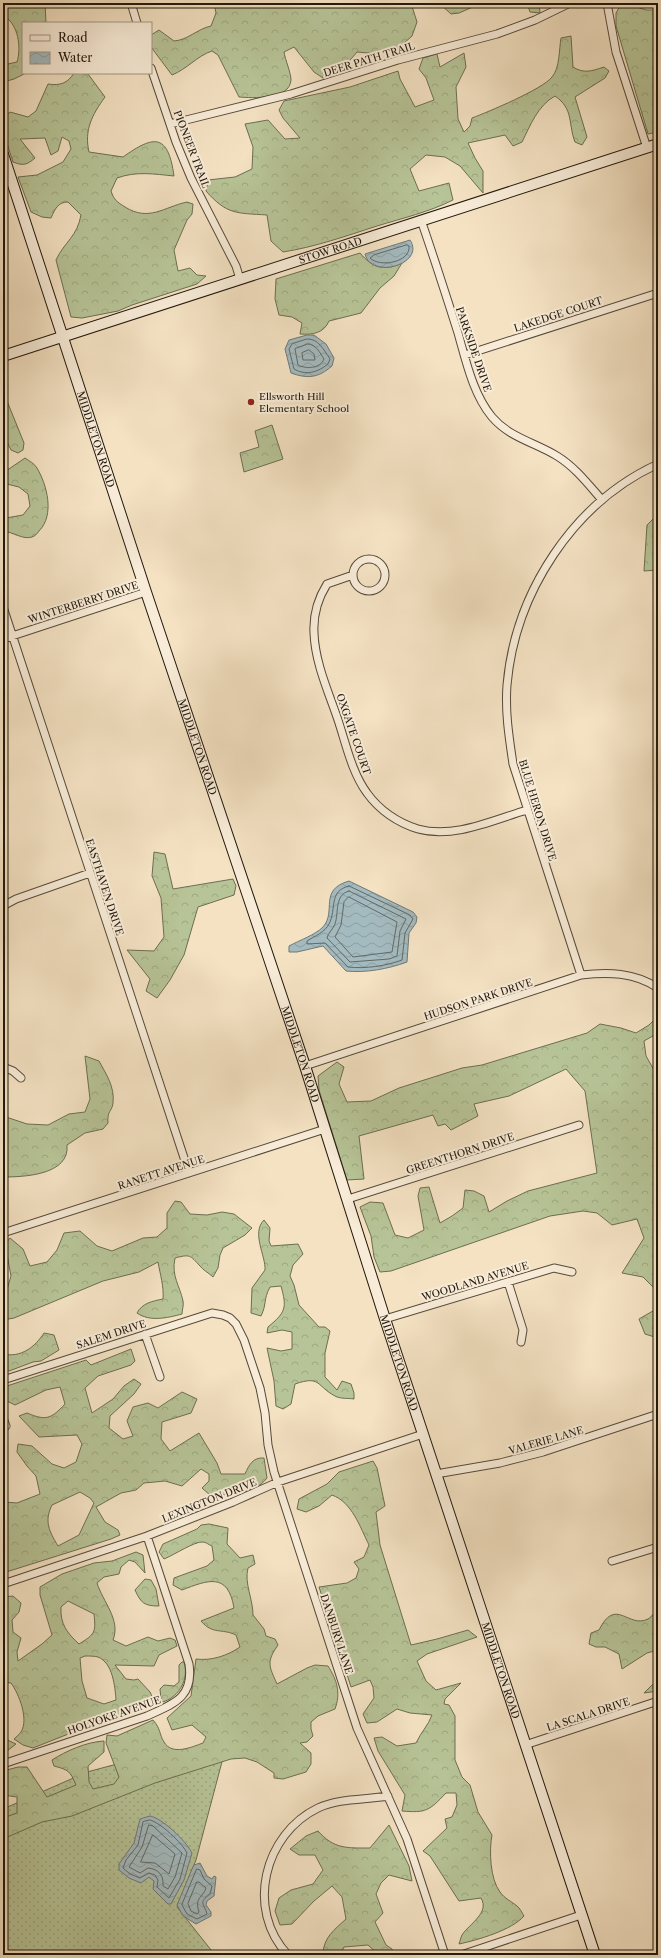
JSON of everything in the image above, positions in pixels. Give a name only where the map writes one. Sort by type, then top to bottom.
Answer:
[{"type":"street","points":[[131,3],[137,22]]},
{"type":"street","name":"DEER PATH TRAIL","points":[[170,124],[291,94],[404,58],[497,34],[535,20],[570,3]]},
{"type":"street","points":[[607,3],[616,52],[647,148]]},
{"type":"street","name":"PIONEER TRAIL","points":[[152,71],[170,124],[191,178],[236,266],[240,279]]},
{"type":"street","name":"STOW ROAD","points":[[3,356],[658,144]]},
{"type":"street","name":"MIDDLETON ROAD","points":[[3,154],[146,592],[305,1066],[385,1319],[595,1955]]},
{"type":"street","name":"PARKSIDE DRIVE","points":[[421,220],[476,389],[492,417],[514,436],[547,450],[567,463],[583,478],[602,500]]},
{"type":"street","name":"LAKEDGE COURT","points":[[465,355],[658,293]]},
{"type":"street","name":"BLUE HERON DRIVE","points":[[581,975],[513,764],[507,728],[508,684],[513,649],[526,607],[547,565],[566,538],[602,500],[624,484],[658,464]]},
{"type":"street","points":[[371,558],[381,564],[385,574],[382,584],[374,590],[369,591],[359,588],[353,575],[356,564],[365,559],[371,558]]},
{"type":"street","name":"OXGATE COURT","points":[[353,575],[327,584],[318,600],[315,611],[314,633],[320,666],[356,774],[366,793],[377,805],[394,818],[407,825],[430,831],[444,832],[468,828],[527,810]]},
{"type":"street","name":"WINTERBERRY DRIVE","points":[[3,639],[146,592]]},
{"type":"street","name":"EASTHAVEN DRIVE","points":[[3,607],[190,1173]]},
{"type":"street","points":[[3,906],[16,899],[90,874]]},
{"type":"street","name":"HUDSON PARK DRIVE","points":[[305,1066],[581,975],[614,973],[635,977],[658,988]]},
{"type":"street","points":[[3,1067],[13,1071],[21,1078]]},
{"type":"street","name":"GREENTHORN DRIVE","points":[[348,1199],[579,1125]]},
{"type":"street","name":"RANETT AVENUE","points":[[3,1233],[325,1129]]},
{"type":"street","name":"WOODLAND AVENUE","points":[[385,1319],[554,1268],[572,1272]]},
{"type":"street","points":[[508,1282],[523,1330],[520,1342]]},
{"type":"street","name":"SALEM DRIVE","points":[[3,1380],[212,1313],[226,1316]]},
{"type":"street","name":"DANBURY LANE","points":[[226,1316],[240,1330],[260,1388],[265,1413],[268,1445],[278,1482],[357,1728],[413,1856],[445,1955]]},
{"type":"street","points":[[145,1334],[160,1377]]},
{"type":"street","name":"VALERIE LANE","points":[[436,1474],[544,1452],[658,1414]]},
{"type":"street","points":[[3,1418],[6,1426]]},
{"type":"street","name":"LEXINGTON DRIVE","points":[[3,1584],[147,1536],[233,1502],[278,1482],[423,1434]]},
{"type":"street","name":"HOLYOKE AVENUE","points":[[3,1764],[147,1716],[167,1707],[183,1696],[190,1682],[189,1664],[147,1536]]},
{"type":"street","points":[[612,1561],[658,1547]]},
{"type":"street","name":"LA SCALA DRIVE","points":[[525,1745],[658,1701]]},
{"type":"street","points":[[288,1955],[281,1948],[272,1933],[267,1916],[264,1896],[266,1876],[274,1853],[282,1837],[300,1820],[320,1807],[339,1802],[388,1796]]},
{"type":"street","points":[[461,1955],[581,1915]]},
{"type":"green space","points":[[3,3],[45,3],[46,22],[22,22],[22,74],[24,74],[3,82],[3,63],[8,64],[17,62],[19,45],[17,34],[12,23],[8,19],[3,22]]},
{"type":"green space","points":[[214,3],[411,3],[417,22],[412,36],[394,52],[380,54],[357,52],[342,68],[323,78],[314,72],[294,47],[284,52],[291,80],[289,87],[278,94],[252,98],[239,97],[218,55],[212,51],[172,75],[152,48],[152,34],[159,30],[174,41],[184,39],[201,29],[211,26],[216,13]]},
{"type":"green space","points":[[439,3],[482,3],[459,13],[451,14]]},
{"type":"green space","points":[[527,3],[539,3],[540,13],[530,12]]},
{"type":"green space","points":[[628,4],[646,10],[658,10],[658,132],[648,134],[616,26],[616,13],[620,6]]},
{"type":"green space","points":[[571,36],[573,67],[581,71],[592,71],[604,67],[609,71],[605,78],[575,97],[587,137],[582,145],[575,142],[568,112],[561,101],[555,96],[539,110],[522,142],[513,146],[505,135],[468,143],[483,171],[483,193],[460,166],[445,157],[426,155],[410,169],[419,191],[449,183],[453,200],[425,211],[342,237],[283,252],[271,241],[267,215],[240,213],[227,209],[213,199],[206,191],[208,180],[235,177],[252,169],[253,147],[245,124],[268,120],[285,139],[300,138],[283,118],[279,110],[284,101],[350,87],[398,71],[400,79],[415,107],[434,100],[426,78],[419,69],[423,58],[437,54],[440,67],[464,53],[466,67],[456,87],[458,119],[464,132],[470,126],[472,118],[515,100],[547,82],[555,73],[559,58],[561,38]]},
{"type":"green space","points":[[73,74],[88,74],[105,97],[96,110],[90,123],[88,130],[89,152],[123,157],[143,145],[151,142],[158,142],[163,145],[168,152],[174,176],[159,174],[131,174],[117,178],[111,191],[115,199],[120,204],[142,213],[156,212],[187,202],[193,204],[192,214],[187,220],[174,250],[178,271],[190,268],[197,275],[206,276],[197,284],[118,311],[82,318],[71,317],[56,260],[77,229],[81,215],[68,202],[59,205],[51,218],[42,217],[31,212],[18,177],[37,175],[63,162],[71,149],[69,141],[62,137],[58,151],[51,155],[45,138],[20,139],[35,158],[25,164],[20,164],[13,162],[3,131],[3,119],[10,112],[28,117],[36,111],[48,84],[56,85],[69,79]]},
{"type":"green space","points":[[360,253],[369,262],[378,267],[395,266],[402,263],[394,276],[380,288],[361,313],[329,321],[321,331],[305,334],[300,334],[302,323],[292,317],[279,315],[275,299],[276,279]]},
{"type":"green space","points":[[3,384],[7,401],[24,443],[23,450],[18,453],[11,450],[3,434]]},
{"type":"green space","points":[[272,425],[283,459],[244,472],[240,453],[259,447],[255,431]]},
{"type":"green space","points":[[25,458],[33,463],[41,475],[48,500],[47,517],[44,524],[36,535],[29,538],[3,531],[3,521],[6,518],[23,515],[30,506],[28,494],[19,487],[3,483],[3,473]]},
{"type":"green space","points":[[658,514],[658,570],[644,571],[647,525]]},
{"type":"green space","points":[[154,852],[165,854],[173,889],[233,879],[236,886],[234,895],[198,907],[184,955],[170,980],[157,998],[146,991],[150,979],[127,950],[154,951],[164,937],[161,898],[152,876]]},
{"type":"green space","points":[[658,1016],[658,1033],[644,1041],[646,1056],[658,1077],[658,1292],[643,1277],[622,1273],[644,1238],[637,1219],[612,1225],[597,1213],[583,1211],[550,1216],[391,1271],[380,1272],[374,1257],[371,1236],[360,1207],[370,1202],[383,1203],[395,1235],[408,1238],[424,1230],[418,1196],[420,1188],[429,1187],[440,1223],[463,1208],[465,1190],[474,1191],[484,1196],[489,1212],[528,1191],[597,1173],[585,1091],[566,1069],[509,1096],[474,1104],[478,1116],[451,1130],[445,1124],[438,1126],[433,1115],[359,1136],[364,1179],[347,1180],[319,1090],[318,1076],[337,1062],[344,1067],[339,1084],[347,1102],[371,1101],[399,1088],[462,1068],[482,1065],[587,1033],[600,1024],[621,1028],[636,1033],[649,1025]]},
{"type":"green space","points":[[85,1056],[99,1061],[111,1086],[113,1092],[113,1103],[108,1116],[108,1123],[103,1129],[85,1133],[67,1145],[66,1155],[61,1163],[54,1168],[33,1175],[3,1177],[3,1116],[27,1124],[48,1125],[69,1114],[85,1112],[90,1099]]},
{"type":"green space","points":[[175,1201],[181,1202],[190,1214],[207,1215],[222,1212],[234,1214],[252,1228],[245,1235],[223,1248],[220,1255],[218,1268],[213,1277],[189,1256],[175,1258],[174,1270],[182,1296],[182,1314],[165,1318],[147,1318],[137,1313],[145,1305],[163,1299],[158,1262],[139,1272],[103,1281],[14,1318],[3,1320],[3,1303],[11,1276],[5,1244],[10,1238],[23,1249],[30,1266],[47,1262],[57,1250],[64,1233],[80,1231],[97,1246],[112,1251],[143,1238],[157,1237],[167,1228],[167,1213]]},
{"type":"green space","points":[[264,1220],[270,1228],[269,1241],[271,1246],[298,1244],[303,1254],[293,1265],[290,1276],[299,1305],[319,1327],[325,1327],[330,1331],[325,1353],[325,1377],[337,1390],[342,1381],[351,1384],[354,1399],[337,1397],[318,1383],[310,1381],[295,1384],[291,1404],[283,1409],[276,1406],[274,1381],[267,1348],[281,1351],[292,1349],[292,1332],[282,1330],[267,1333],[268,1327],[284,1309],[281,1286],[270,1287],[266,1295],[261,1316],[251,1313],[252,1288],[265,1270],[259,1238],[260,1225]]},
{"type":"green space","points":[[658,1308],[658,1338],[645,1334],[639,1319]]},
{"type":"green space","points":[[44,1333],[54,1335],[59,1350],[41,1361],[33,1362],[9,1371],[3,1368],[3,1354],[10,1355],[22,1353],[32,1347]]},
{"type":"green space","points":[[131,1349],[135,1361],[131,1365],[98,1376],[85,1388],[92,1413],[113,1399],[124,1386],[134,1379],[141,1384],[134,1394],[110,1416],[109,1428],[123,1439],[133,1436],[127,1421],[133,1407],[148,1403],[158,1408],[182,1392],[197,1399],[191,1413],[162,1422],[161,1439],[170,1451],[199,1433],[217,1463],[221,1474],[245,1474],[254,1460],[264,1458],[267,1478],[256,1487],[248,1490],[233,1494],[217,1495],[210,1495],[202,1488],[209,1481],[209,1474],[201,1469],[182,1486],[165,1481],[144,1483],[136,1490],[121,1493],[96,1507],[105,1522],[118,1530],[120,1535],[3,1573],[3,1502],[17,1503],[40,1494],[36,1476],[17,1452],[18,1444],[32,1446],[52,1464],[64,1468],[76,1462],[82,1444],[77,1435],[39,1437],[19,1416],[27,1413],[44,1418],[52,1416],[65,1404],[60,1387],[46,1390],[15,1405],[3,1399],[4,1387],[86,1360],[91,1365]],"holes":[[[80,1492],[90,1498],[94,1503],[79,1535],[58,1546],[52,1536],[48,1521],[48,1516],[52,1505]]]},
{"type":"green space","points":[[373,1461],[377,1468],[385,1506],[376,1512],[380,1545],[411,1645],[468,1630],[477,1637],[427,1654],[417,1661],[426,1681],[436,1690],[461,1683],[445,1699],[444,1704],[449,1705],[455,1716],[455,1760],[462,1777],[470,1785],[478,1812],[492,1835],[491,1864],[494,1880],[500,1892],[520,1909],[524,1916],[519,1921],[503,1930],[485,1937],[459,1944],[462,1935],[481,1913],[483,1903],[481,1898],[459,1901],[430,1856],[423,1851],[447,1828],[445,1819],[452,1817],[457,1805],[456,1793],[446,1793],[427,1810],[417,1812],[402,1811],[405,1795],[378,1751],[374,1738],[382,1737],[397,1746],[416,1743],[432,1715],[410,1713],[397,1709],[377,1722],[367,1723],[363,1714],[374,1698],[373,1687],[370,1680],[351,1687],[319,1587],[347,1583],[356,1578],[359,1569],[354,1562],[364,1557],[369,1545],[355,1516],[339,1498],[332,1495],[319,1506],[306,1512],[297,1509],[299,1499],[327,1484],[339,1472]]},
{"type":"green space","points":[[209,1524],[228,1528],[227,1544],[240,1558],[253,1555],[255,1564],[248,1568],[247,1579],[253,1615],[264,1629],[266,1636],[275,1639],[278,1645],[270,1660],[272,1673],[277,1684],[315,1665],[328,1666],[334,1676],[338,1692],[335,1709],[318,1716],[311,1722],[313,1736],[307,1742],[300,1743],[311,1753],[311,1764],[306,1772],[283,1779],[274,1778],[274,1773],[257,1762],[245,1758],[231,1759],[155,1783],[72,1816],[42,1822],[3,1839],[3,1818],[17,1813],[17,1797],[3,1795],[3,1771],[18,1767],[27,1767],[47,1797],[76,1785],[68,1772],[54,1766],[52,1760],[64,1753],[90,1743],[104,1741],[104,1752],[88,1766],[89,1782],[93,1789],[114,1784],[119,1777],[106,1743],[107,1735],[117,1736],[153,1720],[164,1742],[172,1749],[177,1750],[203,1743],[206,1737],[192,1725],[172,1730],[167,1718],[191,1696],[196,1659],[219,1657],[240,1647],[236,1635],[213,1630],[201,1621],[234,1608],[231,1596],[222,1584],[208,1582],[182,1590],[173,1585],[174,1578],[207,1566],[214,1560],[212,1546],[204,1542],[199,1542],[164,1559],[159,1552],[163,1544],[197,1529],[201,1525]]},
{"type":"green space","points":[[136,1552],[143,1555],[145,1573],[135,1562],[129,1560],[121,1567],[119,1574],[104,1577],[97,1583],[115,1625],[113,1640],[126,1646],[148,1637],[158,1641],[170,1638],[175,1640],[177,1646],[159,1655],[154,1666],[115,1665],[126,1679],[138,1679],[150,1692],[156,1705],[101,1721],[33,1748],[23,1745],[14,1739],[23,1727],[24,1720],[20,1700],[11,1683],[3,1682],[3,1597],[13,1596],[21,1603],[19,1612],[12,1620],[13,1632],[21,1638],[17,1652],[18,1661],[52,1635],[40,1595],[40,1587],[62,1574],[94,1563],[112,1561]],"holes":[[[68,1601],[94,1614],[95,1625],[93,1632],[88,1638],[79,1644],[71,1636],[63,1623],[61,1607]],[[85,1656],[98,1657],[107,1664],[112,1676],[116,1700],[104,1704],[87,1698],[82,1681],[80,1658]]]},
{"type":"green space","points":[[145,1579],[151,1580],[156,1589],[159,1606],[144,1603],[137,1594],[135,1590]]},
{"type":"green space","points":[[658,1607],[658,1650],[647,1653],[622,1669],[619,1654],[605,1647],[596,1647],[589,1644],[591,1633],[599,1630],[605,1620],[611,1615],[617,1614],[641,1621],[648,1619]]},
{"type":"green space","points":[[184,1662],[185,1675],[182,1686],[174,1696],[163,1702],[161,1700],[160,1689],[164,1685],[174,1686],[179,1682],[179,1665]]},
{"type":"green space","points":[[658,1679],[658,1691],[644,1693]]},
{"type":"green space","points":[[3,1738],[16,1744],[3,1754]]},
{"type":"green space","points":[[162,1752],[223,1758],[196,1860],[177,1907],[215,1955],[3,1955],[3,1809],[87,1772]]},
{"type":"green space","points":[[389,1825],[409,1866],[412,1881],[389,1875],[381,1883],[376,1894],[383,1913],[375,1922],[386,1945],[392,1949],[395,1955],[379,1955],[368,1945],[344,1947],[340,1955],[323,1955],[323,1949],[327,1939],[346,1919],[342,1897],[332,1886],[314,1901],[292,1924],[280,1925],[275,1911],[279,1898],[291,1890],[313,1884],[323,1870],[315,1855],[299,1855],[290,1849],[306,1836],[318,1831],[330,1841],[341,1846],[370,1848]]},
{"type":"water","points":[[410,240],[413,249],[411,256],[396,266],[377,266],[369,262],[365,254]]},
{"type":"water","points":[[307,335],[314,335],[326,344],[334,358],[332,366],[327,370],[317,375],[308,377],[291,373],[285,349],[289,340]]},
{"type":"water","points":[[349,881],[413,912],[417,917],[416,923],[409,933],[407,962],[377,970],[346,971],[323,946],[297,952],[289,952],[289,946],[312,935],[323,927],[329,914],[331,895],[340,885]]},
{"type":"water","points":[[150,1816],[167,1825],[185,1842],[192,1853],[184,1880],[171,1904],[168,1904],[153,1889],[154,1881],[149,1877],[141,1883],[129,1878],[119,1870],[119,1864],[134,1843],[140,1819]]},
{"type":"water","points":[[200,1863],[207,1876],[212,1879],[214,1876],[216,1877],[214,1896],[207,1901],[206,1905],[211,1912],[211,1916],[196,1924],[183,1916],[177,1905],[194,1865]]},
{"type":"place","name":"Ellsworth Hill Elementary School","points":[[251,402]]}]
